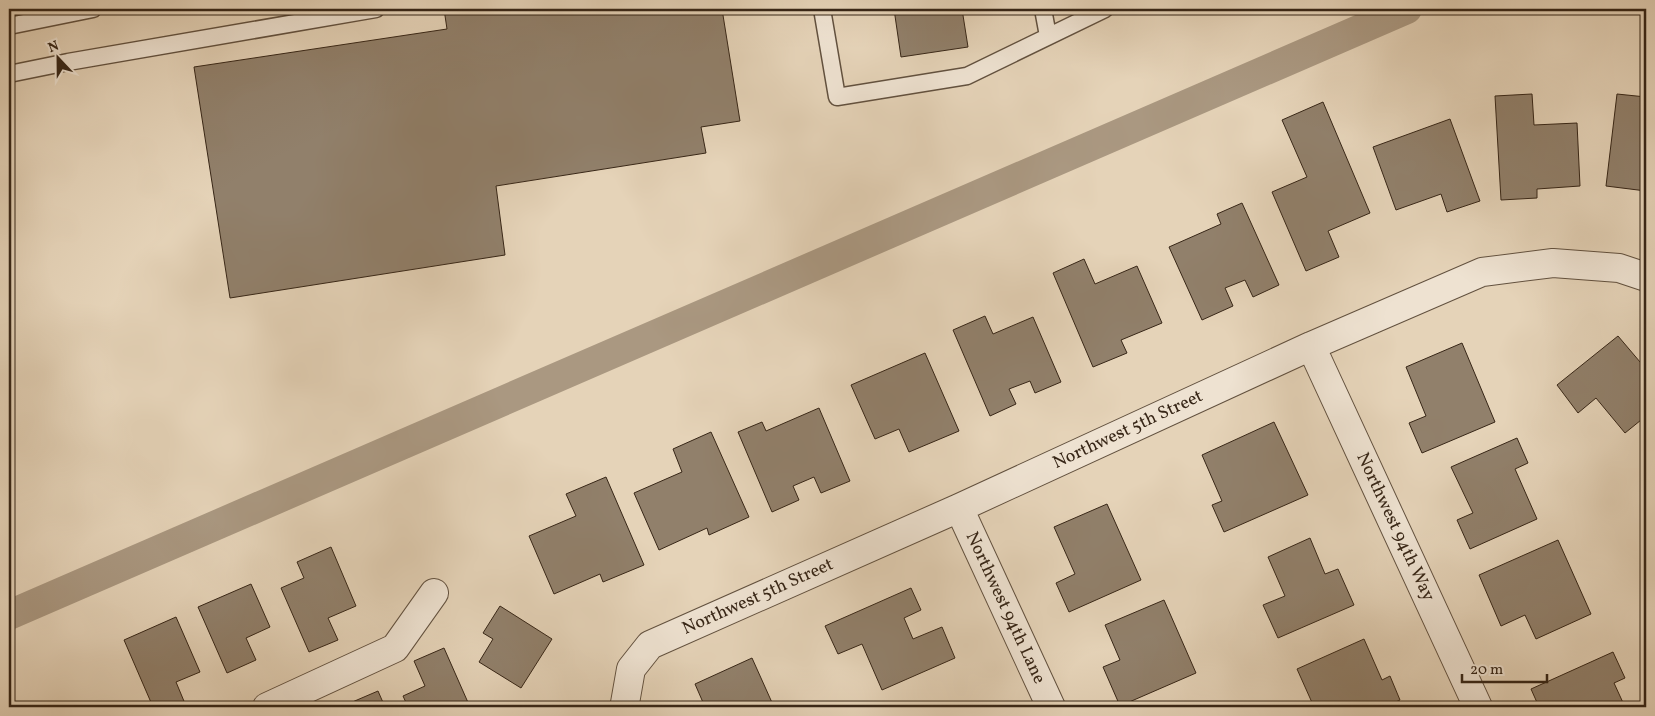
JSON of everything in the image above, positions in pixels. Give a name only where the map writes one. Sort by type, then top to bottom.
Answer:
[{"type":"street","name":"Northwest 5th Street","points":[[627,707],[625,703],[631,669],[650,645],[959,508],[1311,346],[1482,272],[1553,263],[1619,268],[1646,277]]},
{"type":"street","name":"Northwest 94th Way","points":[[1311,346],[1478,707]]},
{"type":"street","name":"Northwest 94th Lane","points":[[959,508],[1052,707]]},
{"type":"street","points":[[267,707],[395,648],[434,593]]},
{"type":"lane","points":[[9,26],[93,9]]},
{"type":"lane","points":[[9,74],[77,60],[376,9]]},
{"type":"lane","points":[[822,9],[837,97],[967,76],[1105,9]]},
{"type":"lane","points":[[1043,9],[1048,36]]},
{"type":"building","points":[[444,9],[722,9],[740,121],[701,127],[706,153],[496,186],[505,255],[230,298],[194,67],[447,29]]},
{"type":"building","points":[[894,9],[962,9],[968,47],[901,57]]},
{"type":"building","points":[[1532,94],[1534,125],[1577,123],[1580,186],[1537,189],[1537,198],[1501,200],[1495,96]]},
{"type":"building","points":[[1617,94],[1646,97],[1646,191],[1606,186]]},
{"type":"building","points":[[1323,102],[1370,213],[1328,231],[1339,257],[1306,271],[1272,192],[1307,177],[1282,120]]},
{"type":"building","points":[[1450,119],[1480,201],[1447,212],[1441,194],[1396,210],[1373,147]]},
{"type":"building","points":[[1242,203],[1279,285],[1253,297],[1245,280],[1225,288],[1233,306],[1202,320],[1169,247],[1221,224],[1217,214]]},
{"type":"building","points":[[1084,259],[1095,284],[1137,266],[1162,323],[1121,340],[1127,353],[1093,367],[1053,273]]},
{"type":"building","points":[[985,316],[993,334],[1033,317],[1061,382],[1035,393],[1030,381],[1009,389],[1016,404],[990,416],[953,330]]},
{"type":"building","points":[[1618,336],[1646,369],[1646,416],[1625,433],[1596,398],[1578,413],[1557,385]]},
{"type":"building","points":[[1462,343],[1495,422],[1422,453],[1409,423],[1426,416],[1406,367]]},
{"type":"building","points":[[925,353],[959,431],[909,452],[899,429],[875,439],[851,385]]},
{"type":"building","points":[[819,408],[850,481],[821,493],[814,477],[793,486],[799,500],[772,512],[738,432],[762,422],[766,431]]},
{"type":"building","points":[[1274,422],[1308,495],[1224,532],[1212,505],[1222,501],[1202,455]]},
{"type":"building","points":[[711,432],[749,517],[709,535],[707,528],[659,550],[634,493],[682,472],[673,449]]},
{"type":"building","points":[[1517,438],[1528,463],[1515,469],[1537,519],[1470,549],[1457,520],[1473,513],[1451,467]]},
{"type":"building","points":[[606,477],[644,565],[603,582],[600,574],[554,594],[529,536],[576,516],[566,494]]},
{"type":"building","points":[[1107,504],[1141,580],[1069,612],[1056,583],[1075,574],[1054,527]]},
{"type":"building","points":[[1310,538],[1325,574],[1338,569],[1354,605],[1278,638],[1263,605],[1285,596],[1268,557]]},
{"type":"building","points":[[1558,540],[1591,614],[1536,639],[1525,615],[1501,626],[1479,575]]},
{"type":"building","points":[[331,547],[356,606],[328,618],[338,640],[309,652],[281,588],[304,578],[297,562]]},
{"type":"building","points":[[251,584],[270,627],[246,638],[256,660],[227,673],[198,607]]},
{"type":"building","points":[[911,588],[921,610],[904,618],[913,639],[942,627],[955,658],[882,690],[862,644],[838,654],[825,626]]},
{"type":"building","points":[[1164,600],[1196,673],[1120,706],[1103,667],[1120,660],[1105,625]]},
{"type":"building","points":[[500,606],[552,639],[521,688],[479,662],[493,639],[483,633]]},
{"type":"building","points":[[176,617],[200,672],[176,682],[186,706],[153,707],[124,640]]},
{"type":"building","points":[[1364,639],[1382,680],[1390,676],[1400,700],[1384,707],[1314,707],[1297,669]]},
{"type":"building","points":[[444,648],[470,707],[408,707],[403,696],[425,686],[414,661]]},
{"type":"building","points":[[1613,652],[1625,678],[1614,683],[1625,707],[1539,707],[1531,689]]},
{"type":"building","points":[[752,658],[774,707],[705,707],[695,684]]},
{"type":"building","points":[[378,691],[385,707],[343,707],[343,706]]},
{"type":"building","points":[[976,703],[978,707],[966,707]]},
{"type":"waterway","points":[[9,615],[1407,9]]}]
